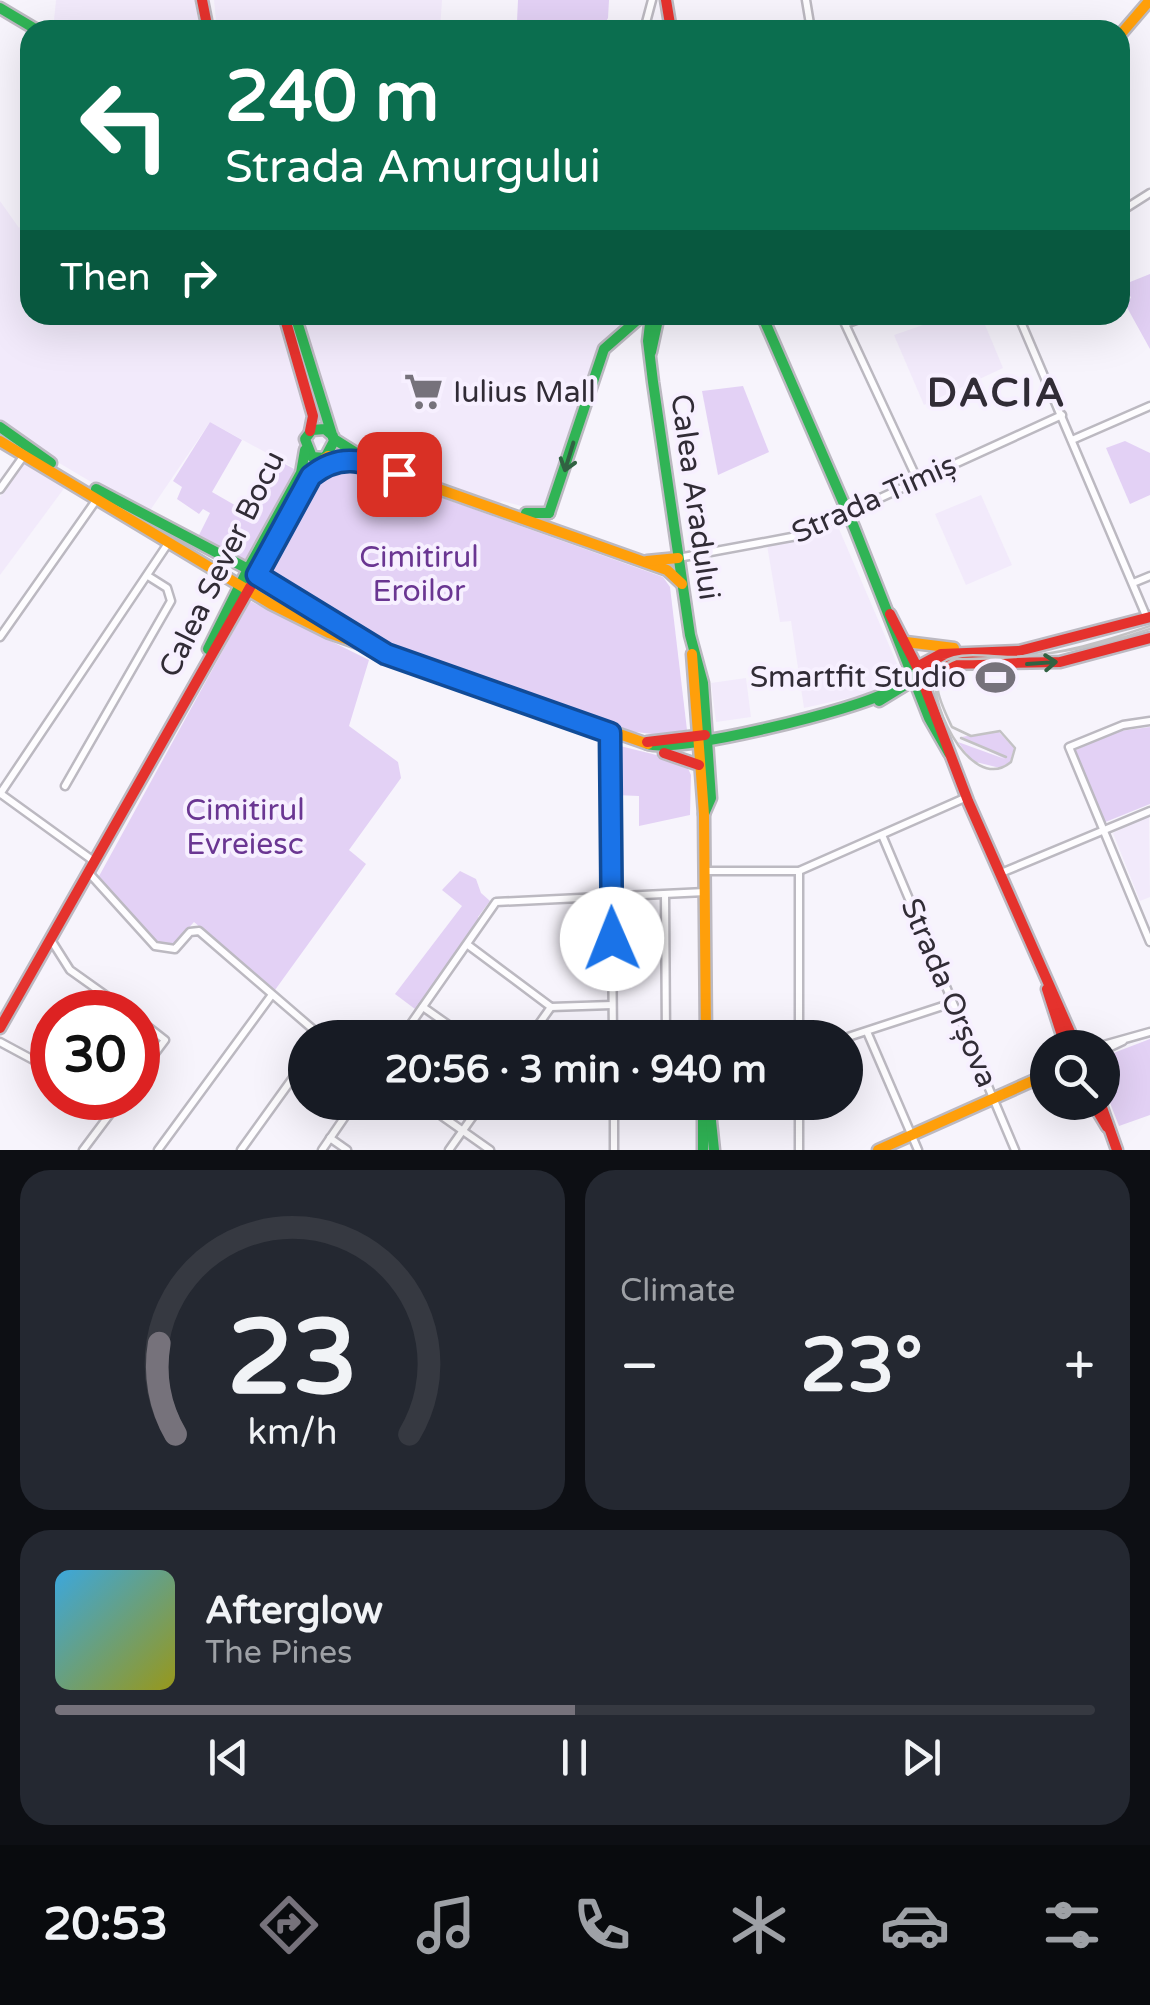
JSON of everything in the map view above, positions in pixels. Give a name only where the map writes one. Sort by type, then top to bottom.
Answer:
[{"type":"main road","points":[[1130,23],[1150,0]]},
{"type":"main road","points":[[1130,33],[1150,10]]},
{"type":"main road","points":[[287,325],[313,416],[305,449],[315,458],[328,456],[333,438],[298,325]]},
{"type":"main road","points":[[555,529],[549,513],[604,349],[634,325]]},
{"type":"main road","name":"Calea Aradului","points":[[647,325],[682,584],[692,648],[703,684],[703,739],[711,798],[704,814]]},
{"type":"main road","name":"Calea Aradului","points":[[651,353],[657,325]]},
{"type":"main road","points":[[766,325],[1068,1030]]},
{"type":"main road","points":[[0,427],[66,472],[252,572],[363,643],[400,660]]},
{"type":"main road","points":[[309,432],[322,428],[356,454],[531,515],[549,513]]},
{"type":"main road","points":[[0,440],[328,633],[650,744],[699,765]]},
{"type":"main road","name":"Calea Sever Bocu","points":[[0,1028],[96,862],[252,572],[303,468],[305,449]]},
{"type":"main road","name":"Calea Sever Bocu","points":[[252,572],[311,476],[328,456],[351,458],[640,560]]},
{"type":"main road","points":[[311,476],[331,462],[351,458]]},
{"type":"main road","points":[[640,560],[678,558]]},
{"type":"main road","points":[[640,560],[671,572],[682,584]]},
{"type":"main road","points":[[889,613],[906,642],[920,698],[948,753]]},
{"type":"main road","points":[[863,702],[887,692],[941,654],[1027,650],[1149,617]]},
{"type":"main road","points":[[884,700],[915,673],[942,664],[1060,662],[1150,638]]},
{"type":"main road","points":[[906,642],[980,654]]},
{"type":"main road","points":[[650,744],[746,731],[863,702],[920,698]]},
{"type":"main road","name":"Calea Aradului","points":[[703,739],[699,765],[704,814],[706,1020]]},
{"type":"main road","points":[[1047,988],[1060,1030]]},
{"type":"main road","points":[[878,1150],[1030,1083]]},
{"type":"main road","points":[[703,1150],[704,1120]]},
{"type":"main road","points":[[708,1120],[714,1150]]},
{"type":"main road","points":[[1103,1120],[1108,1128]]},
{"type":"main road","points":[[1106,1120],[1117,1150]]},
{"type":"street","points":[[845,325],[918,481]]},
{"type":"street","points":[[1023,325],[1149,617]]},
{"type":"street","points":[[1072,440],[1150,406]]},
{"type":"street","name":"Strada Timiș","points":[[678,558],[797,536],[846,510],[1062,415]]},
{"type":"street","points":[[0,489],[25,454]]},
{"type":"street","points":[[0,637],[98,498]]},
{"type":"street","points":[[96,862],[0,794],[170,542]]},
{"type":"street","points":[[65,786],[170,601],[166,588],[148,576]]},
{"type":"street","points":[[1133,583],[1150,576]]},
{"type":"street","points":[[1150,721],[1123,725],[1069,747],[1150,942]]},
{"type":"street","points":[[610,733],[612,1020]]},
{"type":"street","points":[[705,871],[799,871],[967,798]]},
{"type":"street","points":[[1000,874],[1150,811]]},
{"type":"street","name":"Strada Orșova","points":[[882,835],[1015,1150]]},
{"type":"street","points":[[798,1020],[799,871]]},
{"type":"street","points":[[89,874],[158,948],[175,950],[190,932],[199,931],[301,1020]]},
{"type":"street","points":[[413,1020],[493,904],[501,900],[705,892]]},
{"type":"street","points":[[665,895],[666,1020]]},
{"type":"street","points":[[567,939],[612,939]]},
{"type":"street","points":[[51,940],[70,970],[98,990]]},
{"type":"street","points":[[467,944],[551,1006],[612,1005]]},
{"type":"street","points":[[158,1150],[271,996]]},
{"type":"street","points":[[863,1035],[952,1003]]},
{"type":"street","points":[[541,1020],[551,1006]]},
{"type":"street","points":[[422,1007],[441,1020]]},
{"type":"street","points":[[1120,1040],[1150,1032]]},
{"type":"street","points":[[868,1034],[918,1150]]},
{"type":"street","points":[[1120,1042],[1128,1038]]},
{"type":"street","points":[[0,1042],[30,1058]]},
{"type":"street","points":[[241,1150],[288,1085]]},
{"type":"street","points":[[83,1150],[106,1120]]},
{"type":"street","points":[[322,1150],[342,1120]]},
{"type":"street","points":[[448,1120],[490,1150]]},
{"type":"street","points":[[448,1150],[470,1120]]},
{"type":"street","points":[[614,1120],[614,1150]]},
{"type":"street","points":[[798,1120],[798,1150]]},
{"type":"street","points":[[330,1138],[347,1150]]},
{"type":"shaded area","points":[[56,0],[197,0],[201,20],[54,20]]},
{"type":"shaded area","points":[[214,0],[442,0],[441,20],[216,20]]},
{"type":"shaded area","points":[[0,201],[20,226],[20,325],[620,325],[600,359],[551,502],[540,511],[502,501],[499,504],[321,443],[305,474],[210,422],[147,515],[0,428]]},
{"type":"shaded area","points":[[923,325],[985,325],[1003,368],[924,405],[894,335]]},
{"type":"shaded area","points":[[24,463],[65,487],[0,575],[0,497]]},
{"type":"shaded area","points":[[981,495],[1012,565],[966,585],[935,514]]},
{"type":"shaded area","points":[[836,522],[901,673],[881,691],[804,708],[791,621],[780,622],[767,545],[793,541]]},
{"type":"shaded area","points":[[746,678],[751,717],[716,722],[711,683]]},
{"type":"shaded area","points":[[1149,815],[1150,897],[1140,901],[1113,833]]},
{"type":"green space","points":[[518,0],[609,0],[607,20],[517,20]]},
{"type":"green space","points":[[1150,274],[1150,349],[1130,313],[1130,282]]},
{"type":"green space","points":[[743,386],[769,452],[718,475],[702,391]]},
{"type":"green space","points":[[210,422],[242,440],[212,492],[252,515],[283,463],[298,471],[244,561],[196,541],[210,513],[203,509],[199,514],[177,499],[182,487],[173,481]]},
{"type":"green space","points":[[1125,441],[1150,453],[1150,495],[1130,504],[1106,448]]},
{"type":"green space","name":"Cimitirul Eroilor","points":[[345,463],[663,577],[670,587],[687,730],[660,735],[620,730],[386,648],[266,576],[317,479]]},
{"type":"green space","name":"Cimitirul Evreiesc","points":[[250,601],[369,660],[349,726],[398,762],[401,778],[349,850],[366,864],[275,990],[194,922],[171,947],[156,944],[98,878]]},
{"type":"green space","points":[[1150,727],[1150,804],[1103,823],[1074,751],[1113,732]]},
{"type":"green space","points":[[998,731],[1014,748],[1010,762],[1000,768],[972,761],[958,742],[1005,759],[961,737]]},
{"type":"green space","points":[[620,746],[685,762],[691,775],[690,815],[639,826],[639,796],[615,795],[616,749]]},
{"type":"green space","points":[[460,871],[476,879],[481,893],[490,901],[478,917],[482,921],[419,1012],[395,994],[462,906],[442,890]]},
{"type":"green space","points":[[1150,1039],[1150,1115],[1119,1126],[1117,1120],[1120,1120],[1120,1050]]},
{"type":"tram line","points":[[1150,626],[1100,642],[1065,650],[1048,653],[1031,656],[1013,657],[1005,657],[973,655],[944,661],[935,679],[937,697],[943,717],[965,754],[980,765],[995,769],[1011,762],[1015,748],[1000,731],[971,736],[952,727],[937,689],[937,679],[946,664],[956,659],[1006,658],[1030,656],[1054,653],[1078,649],[1150,629]]},
{"type":"tram line","points":[[961,738],[1006,757]]},
{"type":"traffic: fast","points":[[0,8],[20,20]]},
{"type":"traffic: fast","points":[[298,325],[332,435]]},
{"type":"traffic: fast","points":[[549,513],[604,349],[632,325]]},
{"type":"traffic: fast","points":[[650,325],[653,382],[690,635],[703,683],[711,798],[704,814]]},
{"type":"traffic: fast","points":[[651,352],[657,325]]},
{"type":"traffic: fast","points":[[766,325],[854,527],[929,718],[949,753]]},
{"type":"traffic: fast","points":[[0,427],[51,463]]},
{"type":"traffic: fast","points":[[325,429],[332,435],[334,441],[325,458],[312,457],[305,439],[312,430],[325,429]]},
{"type":"traffic: fast","points":[[334,439],[361,456]]},
{"type":"traffic: fast","points":[[248,569],[301,473],[305,450]]},
{"type":"traffic: fast","points":[[96,489],[248,569],[358,640]]},
{"type":"traffic: fast","points":[[526,513],[549,513]]},
{"type":"traffic: fast","points":[[208,649],[248,569]]},
{"type":"traffic: fast","points":[[648,744],[729,736],[842,709],[887,692],[917,667]]},
{"type":"traffic: fast","points":[[879,701],[915,679]]},
{"type":"traffic: fast","points":[[703,1120],[703,1150]]},
{"type":"traffic: fast","points":[[711,1120],[714,1150]]},
{"type":"traffic: slow","points":[[1130,23],[1150,0]]},
{"type":"traffic: slow","points":[[0,441],[271,604],[329,633],[648,744]]},
{"type":"traffic: slow","points":[[328,456],[354,459],[667,570],[682,584]]},
{"type":"traffic: slow","points":[[257,575],[325,458]]},
{"type":"traffic: slow","points":[[647,561],[678,558]]},
{"type":"traffic: slow","points":[[906,642],[954,648]]},
{"type":"traffic: slow","points":[[692,654],[704,814],[706,1020]]},
{"type":"traffic: slow","points":[[878,1150],[1030,1082]]},
{"type":"traffic: jam","points":[[202,0],[206,20]]},
{"type":"traffic: jam","points":[[666,0],[669,20]]},
{"type":"traffic: jam","points":[[287,325],[313,416],[310,431]]},
{"type":"traffic: jam","points":[[0,1028],[257,575]]},
{"type":"traffic: jam","points":[[890,614],[917,667],[968,801],[1069,1030]]},
{"type":"traffic: jam","points":[[917,667],[941,654],[1019,651],[1150,617]]},
{"type":"traffic: jam","points":[[920,674],[940,664],[1060,662],[1150,638]]},
{"type":"traffic: jam","points":[[647,742],[705,735]]},
{"type":"traffic: jam","points":[[664,753],[699,765]]},
{"type":"traffic: jam","points":[[1047,989],[1060,1030]]},
{"type":"traffic: jam","points":[[1103,1120],[1107,1127]]},
{"type":"traffic: jam","points":[[1106,1120],[1117,1150]]},
{"type":"place","name":"Iulius Mall","points":[[423,392]]},
{"type":"place","name":"Smartfit Studio","points":[[996,677]]},
{"type":"district","name":"DACIA","points":[[997,393]]},
{"type":"route","points":[[399,474],[351,458],[324,466],[311,476],[257,575],[386,654],[610,733],[612,939]]}]
